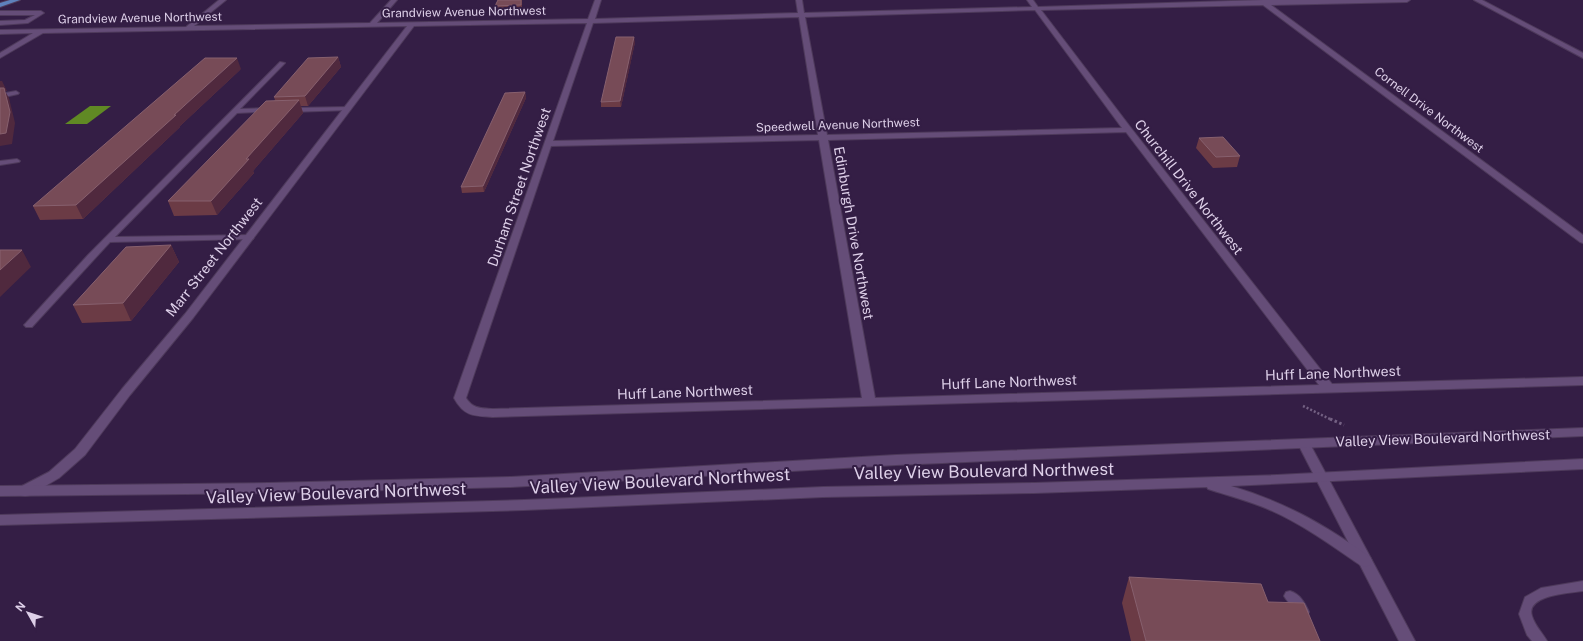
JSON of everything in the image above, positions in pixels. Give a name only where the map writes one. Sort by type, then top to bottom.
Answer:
[{"type":"main road","points":[[0,5],[17,0]]},
{"type":"street","points":[[188,28],[223,0]]},
{"type":"street","points":[[372,25],[394,0]]},
{"type":"street","name":"Durham Street Northwest","points":[[466,382],[598,0]]},
{"type":"street","name":"Edinburgh Drive Northwest","points":[[799,0],[824,136],[869,401]]},
{"type":"street","name":"Churchill Drive Northwest","points":[[1030,0],[1128,130],[1329,389]]},
{"type":"street","name":"Grandview Avenue Northwest","points":[[0,30],[591,21],[802,14],[1037,9],[1262,1],[1407,0]]},
{"type":"street","points":[[1477,0],[1583,56]]},
{"type":"street","name":"Cornell Drive Northwest","points":[[1262,1],[1583,240]]},
{"type":"street","name":"Marr Street Northwest","points":[[25,491],[54,475],[80,452],[126,392],[189,316],[412,24]]},
{"type":"street","points":[[0,56],[42,30]]},
{"type":"street","name":"Speedwell Avenue Northwest","points":[[549,144],[824,136],[1128,130]]},
{"type":"street","name":"Huff Lane Northwest","points":[[466,382],[460,398],[464,407],[474,412],[493,413],[1583,381]]},
{"type":"street","name":"Valley View Boulevard Northwest","points":[[0,491],[268,488],[511,482],[904,459],[1583,432]]},
{"type":"street","points":[[1304,444],[1407,641]]},
{"type":"street","name":"Valley View Boulevard Northwest","points":[[0,520],[524,505],[822,492],[1203,483],[1583,464]]},
{"type":"street","points":[[1203,483],[1256,498],[1292,514],[1322,530],[1365,561]]},
{"type":"lane","points":[[0,13],[42,13],[26,22],[5,22],[0,30]]},
{"type":"lane","points":[[29,325],[108,240],[282,63]]},
{"type":"lane","points":[[0,96],[16,93]]},
{"type":"lane","points":[[234,111],[348,109]]},
{"type":"lane","points":[[0,163],[17,161]]},
{"type":"lane","points":[[108,240],[250,237]]},
{"type":"lane","points":[[1540,641],[1532,631],[1525,614],[1528,601],[1541,593],[1583,586]]},
{"type":"lane","points":[[1290,596],[1300,606],[1307,620]]},
{"type":"shaded area","points":[[90,106],[111,106],[87,124],[65,124]]},
{"type":"building","points":[[498,0],[521,0],[521,5],[495,6]]},
{"type":"building","points":[[616,37],[634,37],[620,101],[601,102]]},
{"type":"building","points":[[338,57],[305,96],[274,97],[308,58]]},
{"type":"building","points":[[205,58],[237,58],[76,205],[33,206]]},
{"type":"building","points":[[0,88],[4,88],[10,112],[6,133],[0,134]]},
{"type":"building","points":[[525,92],[483,186],[461,187],[505,93]]},
{"type":"building","points":[[299,100],[246,159],[249,159],[211,201],[168,201],[266,101]]},
{"type":"building","points":[[1223,137],[1240,156],[1216,157],[1199,138]]},
{"type":"building","points":[[171,245],[123,303],[73,305],[126,247]]},
{"type":"building","points":[[0,250],[22,250],[0,270]]},
{"type":"building","points":[[1129,577],[1261,584],[1268,602],[1304,603],[1320,641],[1146,641]]}]
